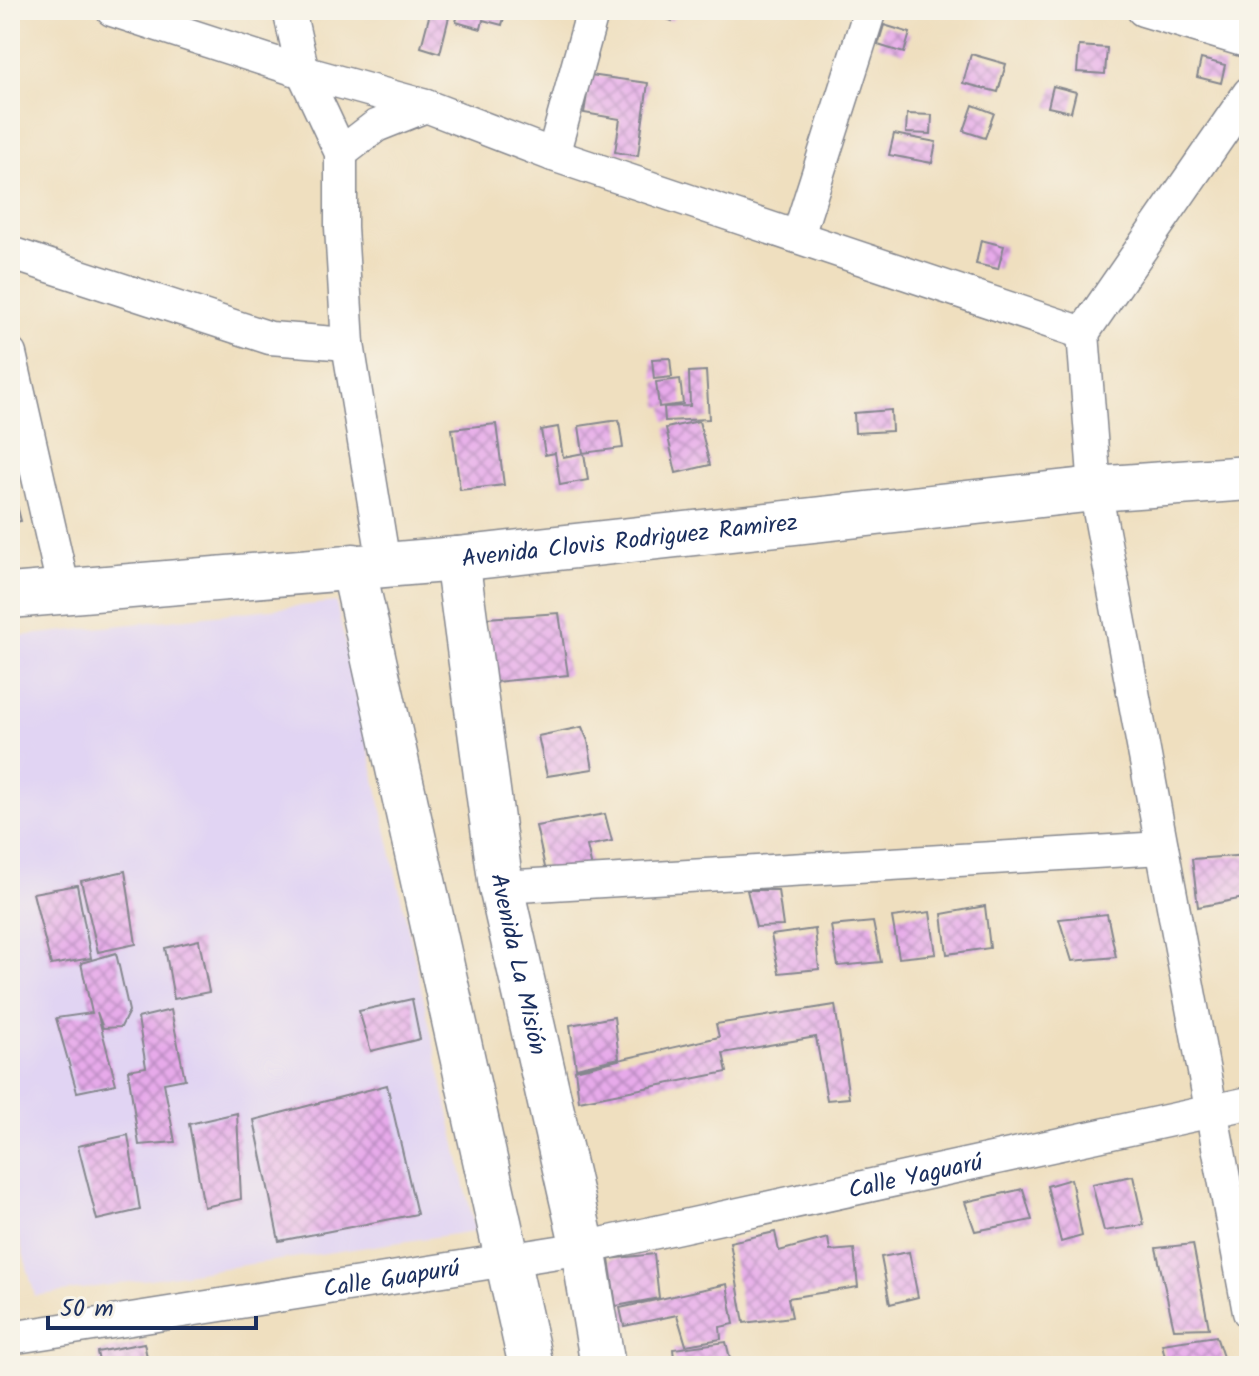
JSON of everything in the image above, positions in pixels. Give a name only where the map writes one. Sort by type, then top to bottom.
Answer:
[{"type":"main road","name":"Avenida Clovis Rodriguez Ramirez","points":[[10,596],[457,559],[1095,489],[1249,478]]},
{"type":"main road","name":"Avenida La Misión","points":[[457,559],[501,887],[583,1248],[603,1366]]},
{"type":"main road","points":[[369,565],[531,1366]]},
{"type":"street","points":[[112,10],[303,72],[426,106],[553,155],[1083,333]]},
{"type":"street","points":[[289,10],[303,72],[341,153],[341,227],[348,344],[369,565]]},
{"type":"street","points":[[553,155],[593,10]]},
{"type":"street","points":[[798,236],[870,10]]},
{"type":"street","points":[[1143,10],[1249,42]]},
{"type":"street","points":[[1249,93],[1083,333],[1095,489],[1249,1312]]},
{"type":"street","points":[[341,153],[376,126],[426,106]]},
{"type":"street","points":[[10,253],[270,338],[348,344]]},
{"type":"street","points":[[10,354],[64,591]]},
{"type":"street","points":[[501,887],[1162,848]]},
{"type":"street","name":"Calle Yaguarú","points":[[583,1248],[1249,1103]]},
{"type":"street","name":"Calle Guapurú","points":[[11,1333],[583,1248]]},
{"type":"shaded area","points":[[336,602],[475,1231],[35,1296],[10,1205],[10,637]]},
{"type":"building","points":[[459,10],[506,10],[502,25],[483,20],[481,29],[456,22]]},
{"type":"building","points":[[643,10],[676,10],[672,21]]},
{"type":"building","points":[[430,13],[449,17],[440,53],[421,47]]},
{"type":"building","points":[[884,25],[910,33],[904,53],[878,45]]},
{"type":"building","points":[[1079,46],[1107,48],[1105,74],[1077,72]]},
{"type":"building","points":[[971,54],[1006,64],[998,92],[963,83]]},
{"type":"building","points":[[1201,59],[1225,65],[1221,83],[1197,77]]},
{"type":"building","points":[[590,75],[648,83],[638,156],[615,152],[620,119],[584,113]]},
{"type":"building","points":[[1053,86],[1076,92],[1071,112],[1048,107]]},
{"type":"building","points":[[973,105],[994,113],[985,138],[964,131]]},
{"type":"building","points":[[907,114],[932,115],[931,134],[906,133]]},
{"type":"building","points":[[894,134],[936,142],[932,163],[889,155]]},
{"type":"building","points":[[981,240],[1004,246],[998,269],[976,264]]},
{"type":"building","points":[[670,358],[672,377],[654,379],[652,359]]},
{"type":"building","points":[[706,371],[709,419],[665,421],[664,407],[690,406],[689,372]]},
{"type":"building","points":[[680,379],[683,404],[659,407],[656,382]]},
{"type":"building","points":[[891,410],[892,431],[855,433],[854,413]]},
{"type":"building","points":[[619,420],[623,448],[583,453],[579,426]]},
{"type":"building","points":[[699,421],[710,465],[676,473],[666,428]]},
{"type":"building","points":[[496,424],[504,485],[460,490],[452,429]]},
{"type":"building","points":[[558,427],[563,457],[584,453],[588,480],[560,485],[555,453],[545,455],[541,430]]},
{"type":"building","points":[[10,479],[21,521],[10,523]]},
{"type":"building","points":[[559,613],[568,675],[495,682],[487,618]]},
{"type":"building","points":[[582,727],[593,769],[547,776],[538,736]]},
{"type":"building","points":[[605,814],[612,841],[587,846],[592,868],[546,872],[536,826]]},
{"type":"building","points":[[1249,855],[1249,897],[1198,907],[1192,859]]},
{"type":"building","points":[[125,871],[136,944],[98,952],[81,881]]},
{"type":"building","points":[[77,885],[91,958],[51,965],[33,893]]},
{"type":"building","points":[[747,890],[778,890],[783,926],[756,927]]},
{"type":"building","points":[[985,906],[990,948],[947,954],[942,914]]},
{"type":"building","points":[[930,912],[936,954],[899,958],[892,917]]},
{"type":"building","points":[[1107,914],[1116,957],[1072,961],[1059,919]]},
{"type":"building","points":[[873,922],[881,962],[838,966],[831,926]]},
{"type":"building","points":[[815,929],[819,969],[779,973],[771,935]]},
{"type":"building","points":[[199,940],[209,992],[174,999],[165,948]]},
{"type":"building","points":[[116,953],[129,1011],[121,1027],[103,1028],[97,1012],[116,1084],[77,1092],[56,1018],[92,1013],[81,963]]},
{"type":"building","points":[[412,999],[420,1039],[371,1051],[359,1011]]},
{"type":"building","points":[[835,1005],[849,1098],[827,1100],[816,1037],[723,1053],[727,1072],[579,1101],[575,1070],[719,1037],[716,1024]]},
{"type":"building","points":[[171,1010],[185,1079],[164,1083],[175,1142],[139,1145],[128,1070],[146,1067],[138,1018]]},
{"type":"building","points":[[614,1017],[619,1058],[576,1068],[570,1025]]},
{"type":"building","points":[[387,1085],[417,1214],[279,1241],[254,1120]]},
{"type":"building","points":[[237,1113],[241,1199],[204,1207],[189,1124]]},
{"type":"building","points":[[128,1135],[140,1210],[97,1220],[78,1146]]},
{"type":"building","points":[[1133,1176],[1144,1225],[1104,1231],[1092,1184]]},
{"type":"building","points":[[1071,1179],[1082,1236],[1061,1242],[1047,1186]]},
{"type":"building","points":[[1023,1189],[1032,1220],[975,1231],[965,1202]]},
{"type":"building","points":[[775,1232],[779,1251],[828,1238],[830,1251],[854,1249],[858,1287],[788,1298],[792,1317],[744,1323],[730,1242]]},
{"type":"building","points":[[1193,1244],[1209,1328],[1174,1329],[1156,1248]]},
{"type":"building","points":[[909,1252],[918,1297],[890,1304],[881,1257]]},
{"type":"building","points":[[654,1254],[659,1298],[616,1306],[609,1259]]},
{"type":"building","points":[[727,1284],[734,1324],[720,1327],[721,1339],[686,1345],[677,1315],[624,1326],[620,1308]]},
{"type":"building","points":[[1216,1336],[1226,1366],[1167,1366],[1162,1344]]},
{"type":"building","points":[[726,1342],[732,1366],[675,1366],[673,1349]]},
{"type":"building","points":[[144,1343],[149,1366],[100,1366],[97,1352]]},
{"type":"building","points":[[50,1361],[51,1366],[29,1364]]}]
